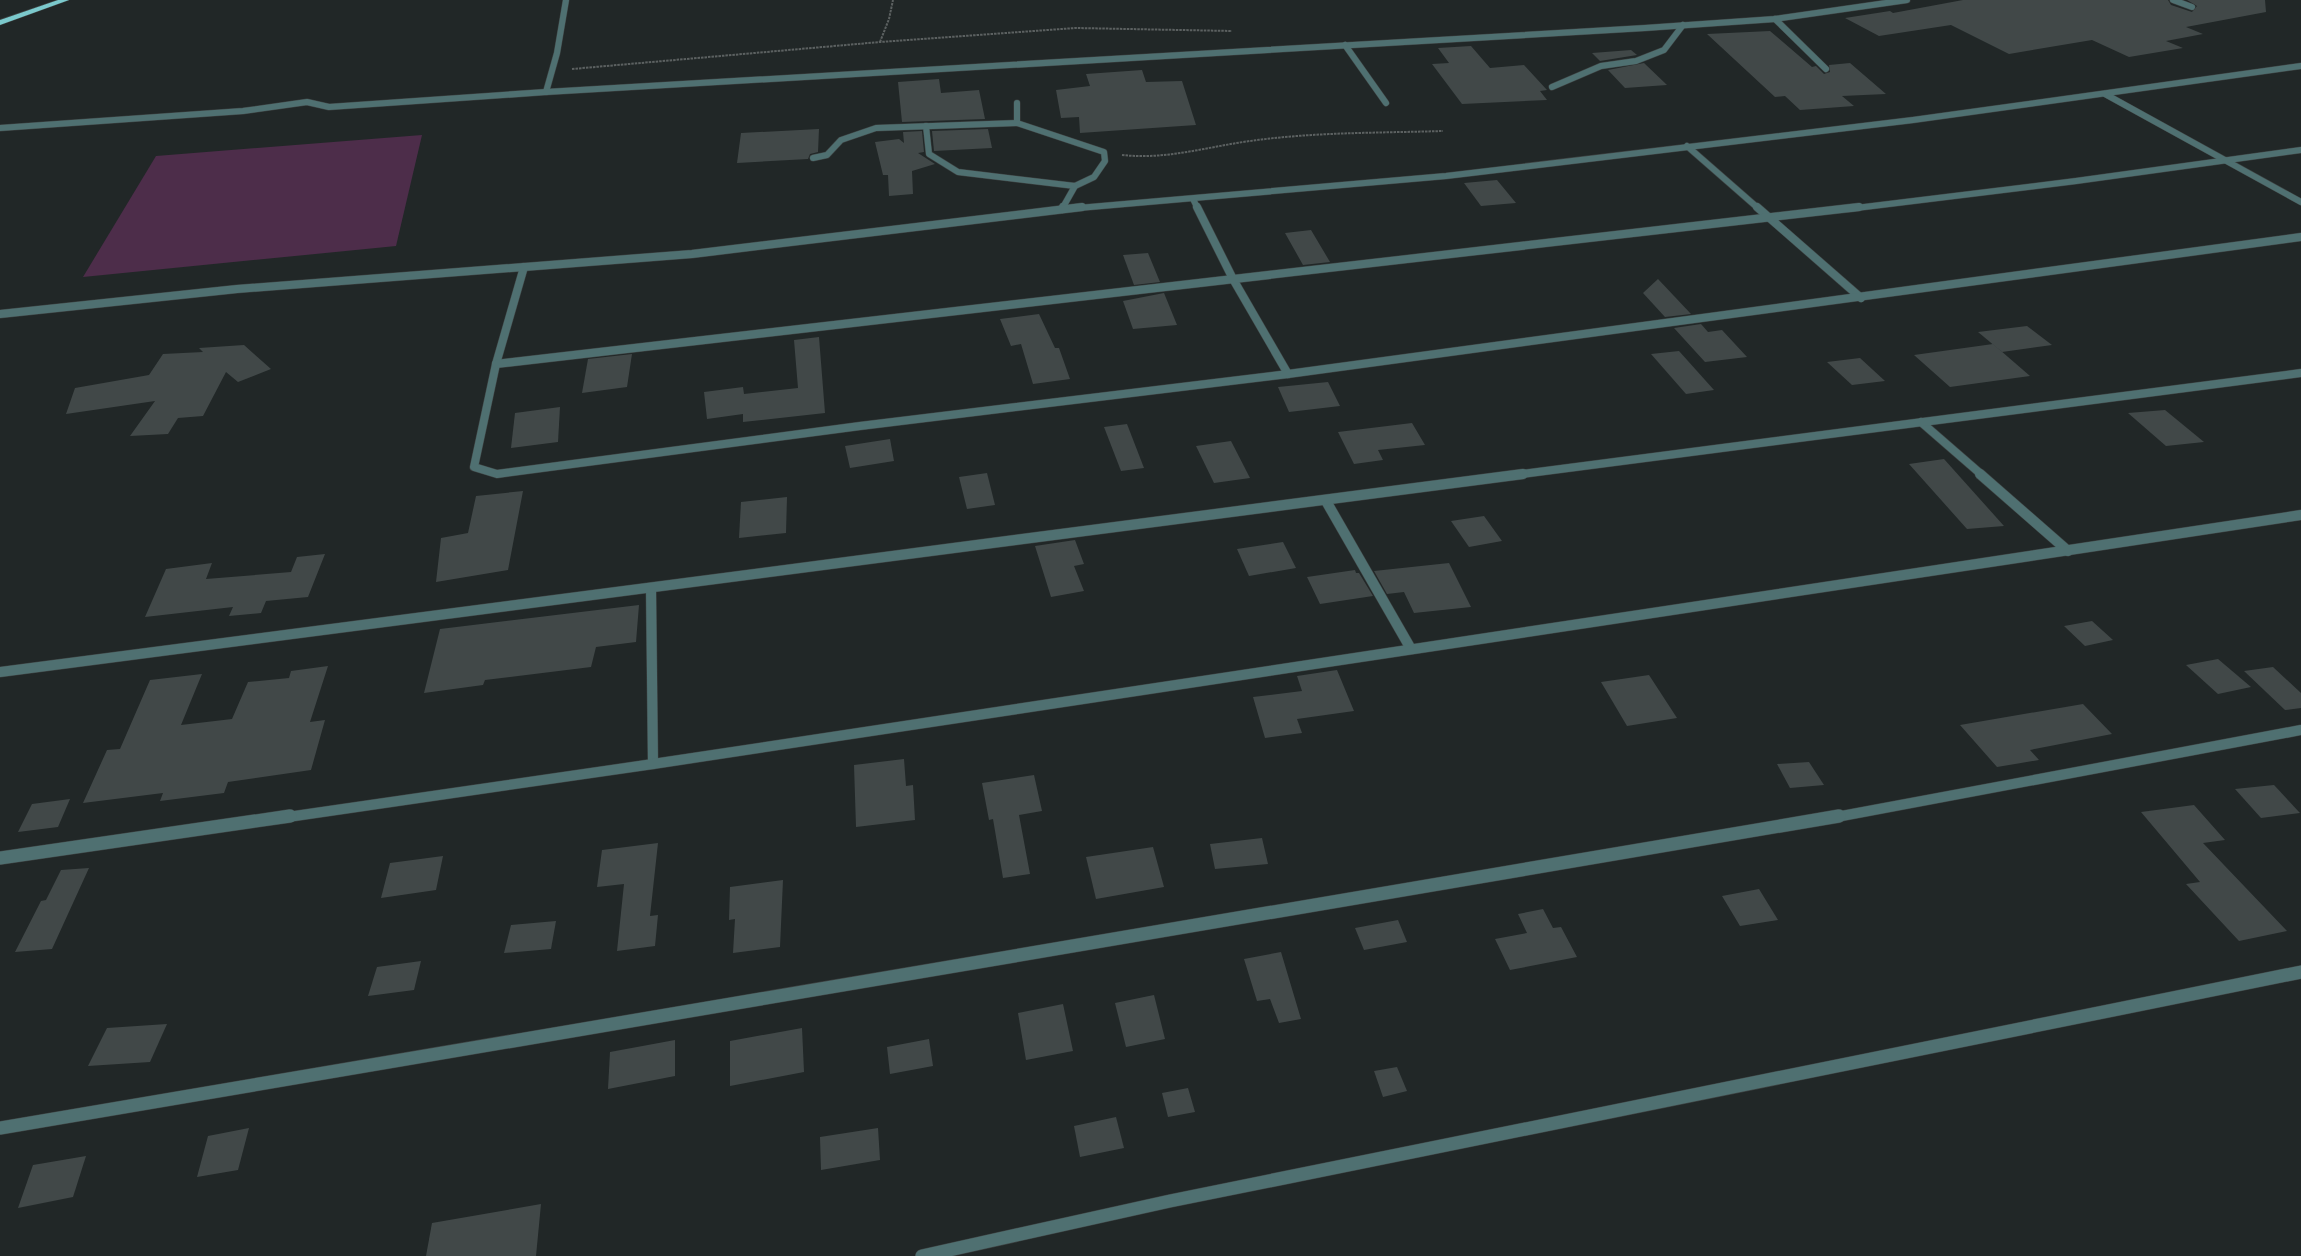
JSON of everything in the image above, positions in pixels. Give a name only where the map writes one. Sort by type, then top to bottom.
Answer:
[{"type":"highway","points":[[0,24],[65,0]]},
{"type":"street","points":[[546,92],[566,0]]},
{"type":"street","points":[[0,128],[243,111],[307,102],[329,107],[546,92],[1775,19],[1906,0]]},
{"type":"street","points":[[2173,0],[2192,7]]},
{"type":"street","points":[[1775,19],[1826,70]]},
{"type":"street","points":[[1552,87],[1601,66],[1636,60],[1664,50],[1683,25]]},
{"type":"street","points":[[1346,45],[1386,103]]},
{"type":"street","points":[[0,314],[237,289],[692,254],[1062,209],[1446,176],[1913,120],[2301,66]]},
{"type":"street","points":[[2105,94],[2301,202]]},
{"type":"street","points":[[1017,103],[1017,123]]},
{"type":"street","points":[[813,158],[827,155],[841,140],[876,128],[926,126],[1017,123],[1085,144],[1104,152],[1105,160],[1094,177],[1075,186],[958,172],[930,154],[926,126]]},
{"type":"street","points":[[1687,146],[1861,298]]},
{"type":"street","points":[[496,364],[1770,218],[2076,181],[2301,150]]},
{"type":"street","points":[[1062,209],[1075,186]]},
{"type":"street","points":[[1193,199],[1233,279],[1288,374]]},
{"type":"street","points":[[524,267],[496,364],[474,467],[497,474],[860,426],[1288,374],[2301,237]]},
{"type":"street","points":[[0,672],[2301,373]]},
{"type":"street","points":[[1921,422],[2068,551]]},
{"type":"street","points":[[1326,501],[1411,649]]},
{"type":"street","points":[[0,858],[653,764],[2301,515]]},
{"type":"street","points":[[650,588],[653,764]]},
{"type":"street","points":[[0,1128],[1849,815],[2301,730]]},
{"type":"street","points":[[922,1256],[1170,1202],[2301,972]]},
{"type":"path","points":[[880,42],[889,19],[893,0]]},
{"type":"path","points":[[552,70],[880,42],[1076,28],[1241,32]]},
{"type":"path","points":[[1104,152],[1131,157],[1160,158],[1248,141],[1442,131]]},
{"type":"shaded area","points":[[422,135],[396,246],[83,277],[156,156]]},
{"type":"building","points":[[1963,0],[2168,0],[2171,5],[2192,12],[2197,6],[2187,0],[2265,0],[2266,12],[2186,27],[2203,34],[2166,41],[2183,48],[2129,57],[2092,40],[2009,54],[1951,25],[1879,36],[1845,18],[1890,11],[1893,13]]},
{"type":"building","points":[[1770,31],[1812,67],[1816,66],[1824,74],[1830,72],[1829,65],[1850,63],[1886,94],[1842,96],[1854,106],[1800,110],[1785,96],[1775,97],[1707,34]]},
{"type":"building","points":[[1471,46],[1490,68],[1524,65],[1547,90],[1540,91],[1547,100],[1462,104],[1432,64],[1449,63],[1438,48]]},
{"type":"building","points":[[1631,50],[1637,55],[1600,61],[1592,53]]},
{"type":"building","points":[[1644,63],[1667,85],[1625,88],[1608,70]]},
{"type":"building","points":[[1142,70],[1146,82],[1182,81],[1196,125],[1080,133],[1079,117],[1061,118],[1056,90],[1090,86],[1086,74]]},
{"type":"building","points":[[939,79],[941,93],[979,90],[985,119],[902,122],[898,82]]},
{"type":"building","points":[[819,129],[818,152],[810,154],[808,159],[737,163],[741,133]]},
{"type":"building","points":[[988,129],[992,148],[934,151],[932,131]]},
{"type":"building","points":[[922,131],[924,152],[918,153],[935,164],[912,171],[913,194],[889,196],[888,175],[883,175],[875,142],[899,139],[904,143],[903,132]]},
{"type":"building","points":[[1497,180],[1516,203],[1481,206],[1464,183]]},
{"type":"building","points":[[1311,230],[1330,262],[1303,265],[1285,233]]},
{"type":"building","points":[[1148,253],[1160,282],[1134,285],[1123,255]]},
{"type":"building","points":[[1658,279],[1691,314],[1665,317],[1643,293]]},
{"type":"building","points":[[1164,293],[1177,325],[1133,329],[1123,301]]},
{"type":"building","points":[[1039,314],[1055,348],[1059,348],[1070,379],[1033,384],[1021,344],[1011,346],[1000,319]]},
{"type":"building","points":[[1701,324],[1708,332],[1722,330],[1747,357],[1705,362],[1674,328]]},
{"type":"building","points":[[2027,326],[2052,345],[2002,352],[1978,332]]},
{"type":"building","points":[[819,337],[825,413],[743,422],[743,414],[707,419],[704,392],[743,387],[744,394],[798,388],[794,340]]},
{"type":"building","points":[[1993,344],[2030,376],[1950,387],[1914,355]]},
{"type":"building","points":[[244,345],[271,369],[238,382],[226,372],[203,416],[178,418],[168,434],[130,436],[155,401],[66,414],[75,388],[149,375],[163,354],[203,352],[199,348]]},
{"type":"building","points":[[1679,351],[1714,390],[1686,394],[1651,354]]},
{"type":"building","points":[[632,354],[627,387],[582,393],[588,359]]},
{"type":"building","points":[[1860,358],[1885,381],[1852,385],[1827,362]]},
{"type":"building","points":[[1328,382],[1340,406],[1289,412],[1278,387]]},
{"type":"building","points":[[560,407],[558,442],[511,448],[515,413]]},
{"type":"building","points":[[2165,410],[2204,442],[2166,446],[2128,413]]},
{"type":"building","points":[[1412,423],[1425,445],[1378,450],[1383,460],[1354,464],[1338,432]]},
{"type":"building","points":[[1127,424],[1144,468],[1121,471],[1104,427]]},
{"type":"building","points":[[890,439],[894,461],[850,468],[845,446]]},
{"type":"building","points":[[1231,441],[1250,478],[1214,483],[1196,446]]},
{"type":"building","points":[[1944,459],[2004,526],[1967,529],[1909,464]]},
{"type":"building","points":[[987,473],[995,505],[967,509],[959,477]]},
{"type":"building","points":[[523,491],[508,570],[436,582],[441,538],[468,533],[476,496]]},
{"type":"building","points":[[787,497],[786,533],[739,538],[741,502]]},
{"type":"building","points":[[1484,516],[1502,541],[1469,547],[1451,521]]},
{"type":"building","points":[[1075,540],[1084,564],[1074,566],[1084,591],[1051,597],[1035,546]]},
{"type":"building","points":[[1283,542],[1296,568],[1249,576],[1237,549]]},
{"type":"building","points":[[325,554],[308,597],[266,601],[261,613],[229,616],[233,607],[145,617],[166,569],[212,563],[206,579],[291,572],[297,557]]},
{"type":"building","points":[[1449,563],[1471,607],[1414,613],[1404,592],[1387,594],[1374,571]]},
{"type":"building","points":[[1355,570],[1356,573],[1359,573],[1373,596],[1320,604],[1307,577]]},
{"type":"building","points":[[639,605],[636,642],[596,647],[591,667],[485,680],[483,685],[424,693],[440,629]]},
{"type":"building","points":[[2092,621],[2113,640],[2085,646],[2064,626]]},
{"type":"building","points":[[2218,659],[2251,687],[2218,694],[2186,665]]},
{"type":"building","points":[[328,666],[310,722],[325,720],[311,770],[228,782],[224,793],[160,801],[163,793],[83,803],[107,750],[120,749],[150,680],[202,674],[181,725],[232,719],[248,682],[289,678],[291,671]]},
{"type":"building","points":[[2273,667],[2301,693],[2301,708],[2285,710],[2244,671]]},
{"type":"building","points":[[1337,670],[1354,711],[1297,719],[1302,733],[1265,738],[1253,697],[1302,691],[1297,676]]},
{"type":"building","points":[[1649,675],[1677,718],[1627,726],[1601,682]]},
{"type":"building","points":[[2083,704],[2112,734],[2030,750],[2039,760],[1997,767],[1960,725]]},
{"type":"building","points":[[904,759],[906,786],[913,785],[915,820],[856,827],[854,765]]},
{"type":"building","points":[[1809,762],[1824,785],[1790,788],[1777,764]]},
{"type":"building","points":[[1034,775],[1042,811],[1019,815],[1030,874],[1003,878],[993,819],[989,820],[982,783]]},
{"type":"building","points":[[2274,785],[2300,813],[2261,818],[2235,789]]},
{"type":"building","points":[[70,799],[58,827],[18,832],[32,804]]},
{"type":"building","points":[[2194,805],[2225,840],[2203,843],[2287,931],[2239,941],[2186,884],[2200,882],[2141,812]]},
{"type":"building","points":[[1262,838],[1268,864],[1215,869],[1210,844]]},
{"type":"building","points":[[658,843],[650,916],[658,915],[655,946],[617,951],[624,884],[597,887],[602,850]]},
{"type":"building","points":[[1153,847],[1164,887],[1096,899],[1086,857]]},
{"type":"building","points":[[443,856],[436,890],[381,898],[390,863]]},
{"type":"building","points":[[89,868],[52,949],[15,952],[41,901],[46,900],[61,870]]},
{"type":"building","points":[[783,880],[780,947],[733,953],[735,919],[729,920],[730,887]]},
{"type":"building","points":[[1759,889],[1778,920],[1740,926],[1722,896]]},
{"type":"building","points":[[1543,909],[1553,928],[1561,927],[1577,957],[1510,970],[1495,939],[1527,933],[1518,914]]},
{"type":"building","points":[[1398,920],[1407,942],[1364,950],[1355,928]]},
{"type":"building","points":[[556,921],[551,949],[504,953],[511,925]]},
{"type":"building","points":[[1281,952],[1301,1019],[1279,1023],[1270,999],[1257,1001],[1244,959]]},
{"type":"building","points":[[421,961],[414,990],[368,996],[377,967]]},
{"type":"building","points":[[1154,995],[1165,1039],[1126,1047],[1115,1003]]},
{"type":"building","points":[[1063,1004],[1073,1051],[1026,1060],[1018,1013]]},
{"type":"building","points":[[167,1024],[150,1062],[88,1066],[107,1028]]},
{"type":"building","points":[[802,1028],[804,1072],[730,1086],[730,1041]]},
{"type":"building","points":[[929,1039],[933,1066],[890,1074],[887,1047]]},
{"type":"building","points":[[675,1040],[675,1076],[608,1089],[610,1052]]},
{"type":"building","points":[[1397,1067],[1407,1091],[1383,1097],[1374,1071]]},
{"type":"building","points":[[1188,1088],[1195,1112],[1168,1117],[1162,1093]]},
{"type":"building","points":[[1116,1117],[1124,1148],[1080,1157],[1074,1126]]},
{"type":"building","points":[[249,1128],[238,1170],[197,1177],[208,1136]]},
{"type":"building","points":[[878,1128],[880,1160],[821,1170],[820,1137]]},
{"type":"building","points":[[86,1156],[73,1197],[18,1208],[33,1165]]},
{"type":"building","points":[[541,1204],[536,1256],[426,1256],[432,1223]]}]
